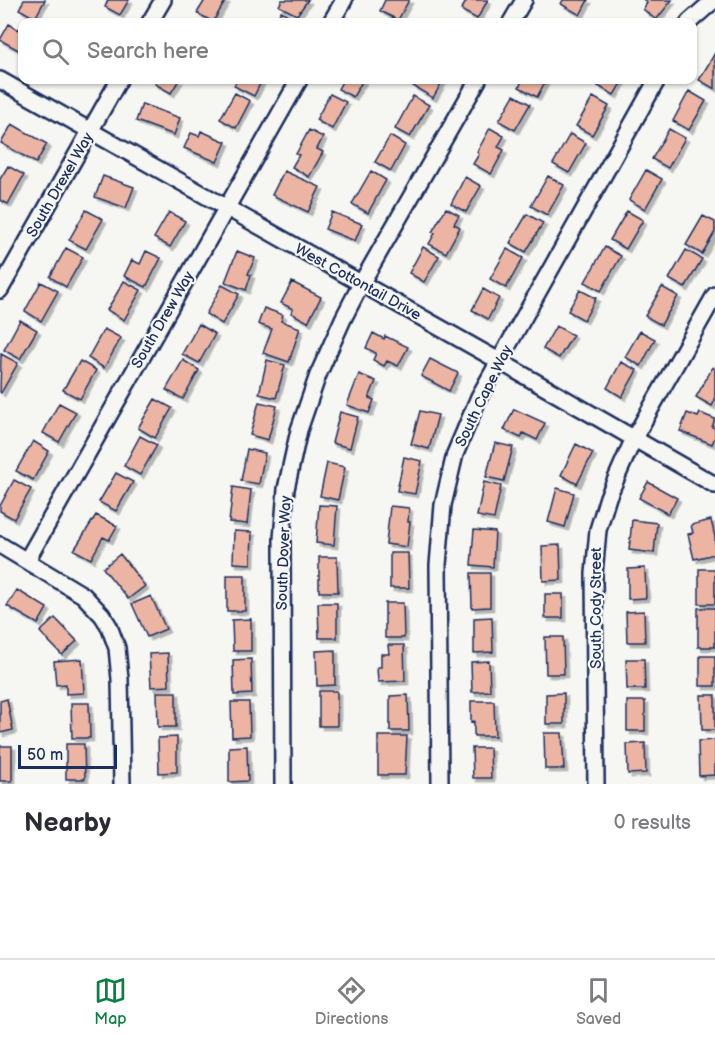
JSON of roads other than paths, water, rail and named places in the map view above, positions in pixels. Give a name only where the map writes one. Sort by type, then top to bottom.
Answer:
[{"type":"street","points":[[152,18],[163,0]]},
{"type":"street","points":[[333,18],[344,0]]},
{"type":"street","points":[[513,18],[524,0]]},
{"type":"street","points":[[694,18],[714,0]]},
{"type":"street","name":"West Cottontail Drive","points":[[0,80],[715,485]]},
{"type":"street","name":"South Drexel Way","points":[[0,290],[117,84]]},
{"type":"street","name":"South Drew Way","points":[[27,560],[297,84]]},
{"type":"street","name":"South Dover Way","points":[[283,784],[281,570],[283,515],[286,489],[299,430],[318,375],[361,284],[476,84]]},
{"type":"street","name":"South Cape Way","points":[[440,784],[438,565],[442,505],[455,454],[479,397],[655,84]]},
{"type":"street","name":"South Cody Street","points":[[596,784],[596,541],[603,511],[633,438],[715,295]]},
{"type":"street","points":[[0,545],[83,595],[94,605],[109,626],[119,659],[122,784]]}]
